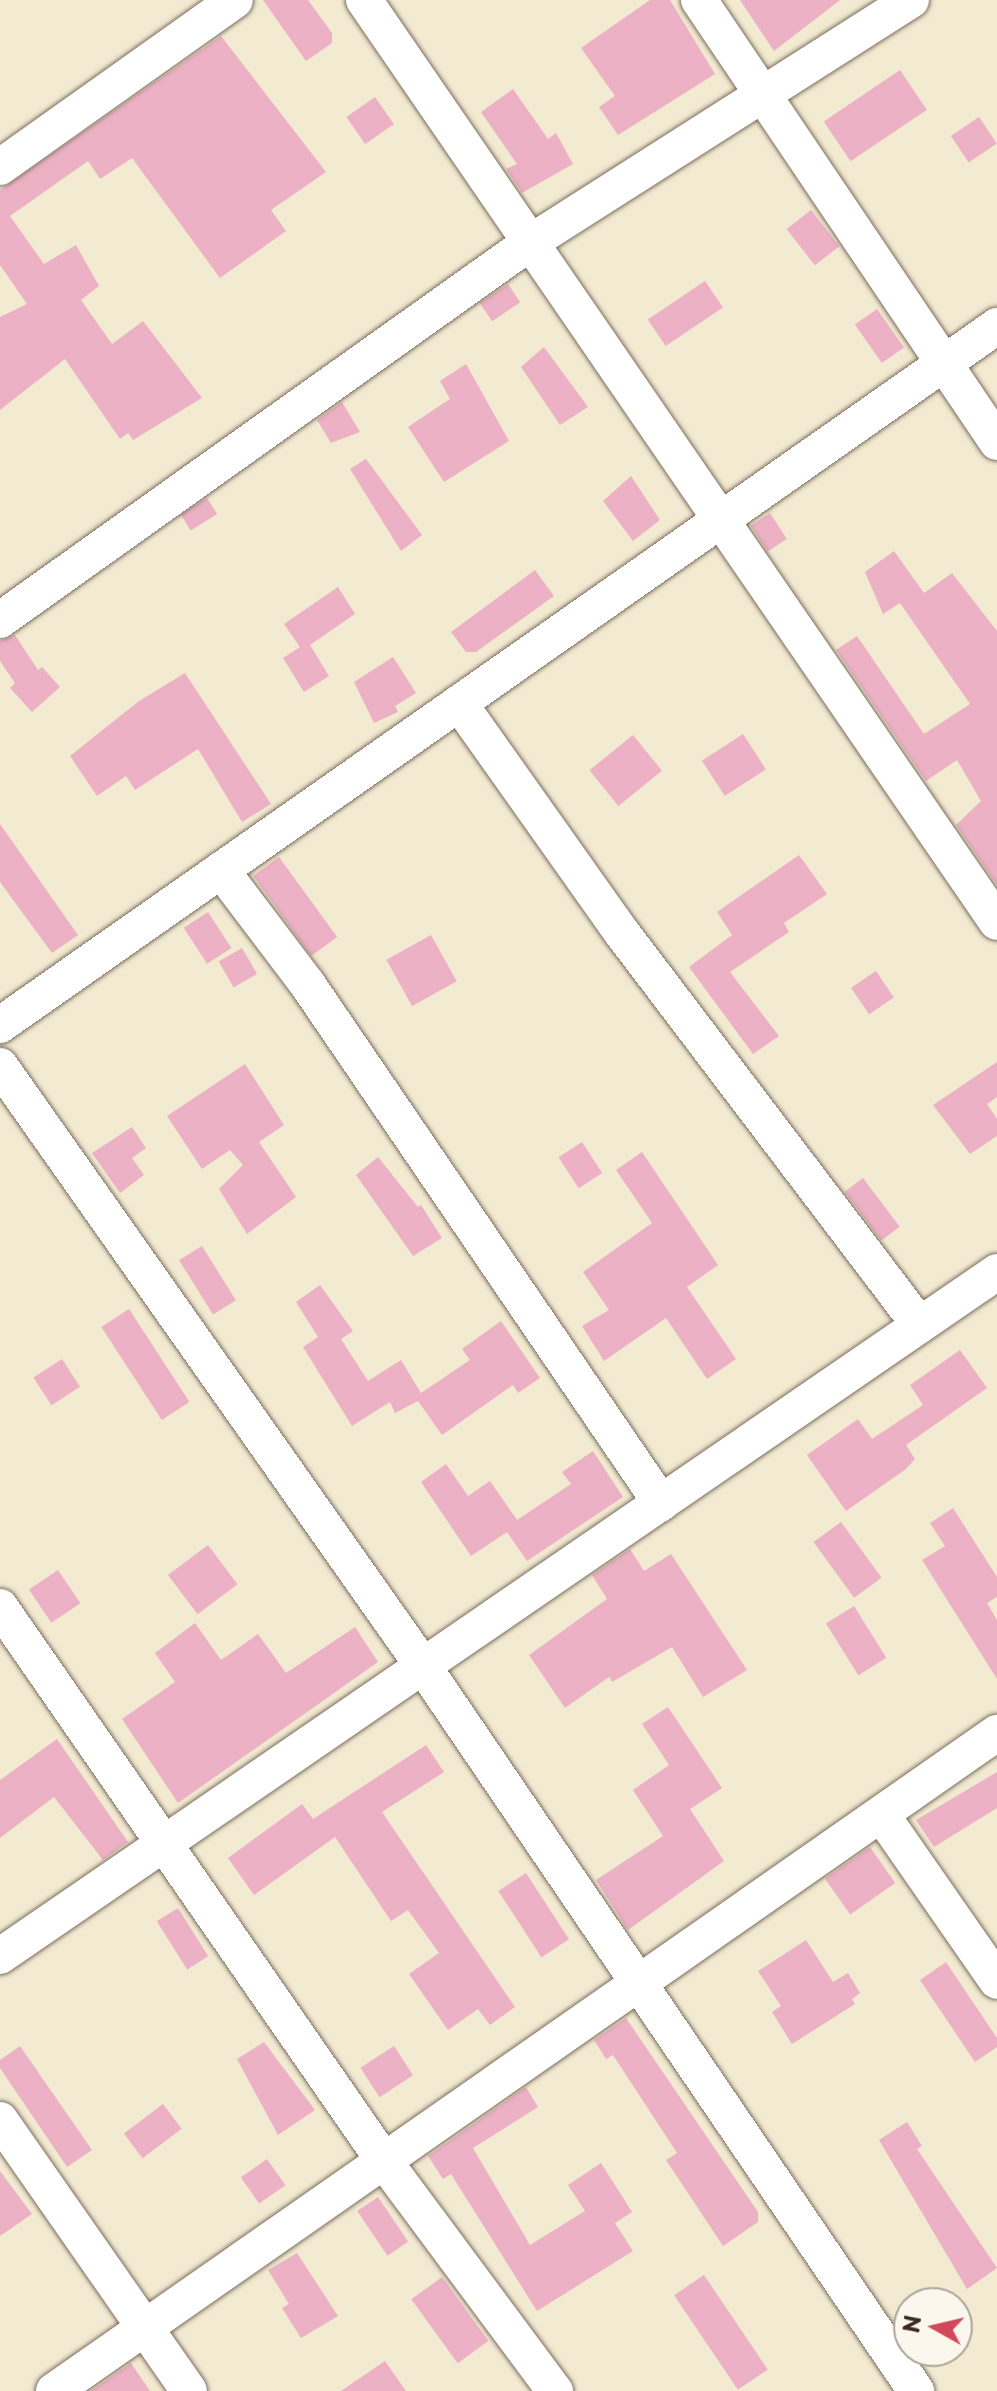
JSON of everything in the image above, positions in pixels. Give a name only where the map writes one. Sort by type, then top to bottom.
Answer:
[{"type":"street","points":[[0,167],[235,0]]},
{"type":"street","points":[[364,0],[528,244],[997,922]]},
{"type":"street","points":[[699,0],[941,365],[997,442]]},
{"type":"street","points":[[0,620],[528,244],[911,0]]},
{"type":"street","points":[[0,1025],[997,326]]},
{"type":"street","points":[[459,703],[622,933],[920,1325]]},
{"type":"street","points":[[221,870],[308,985],[661,1503]]},
{"type":"street","points":[[0,1066],[423,1666],[916,2391]]},
{"type":"street","points":[[0,1956],[997,1272]]},
{"type":"street","points":[[0,1607],[384,2161],[555,2391]]},
{"type":"street","points":[[54,2391],[997,1733]]},
{"type":"street","points":[[881,1814],[997,1981]]},
{"type":"street","points":[[0,2120],[189,2391]]},
{"type":"building","points":[[263,0],[308,0],[332,33],[332,43],[306,61]]},
{"type":"building","points":[[650,0],[670,0],[715,74],[618,135],[599,107],[615,96],[581,48]]},
{"type":"building","points":[[740,0],[840,0],[774,51]]},
{"type":"building","points":[[221,36],[326,172],[271,210],[286,231],[220,278],[132,158],[100,179],[88,161],[10,216],[44,264],[76,245],[99,286],[81,300],[112,344],[143,321],[202,398],[133,440],[128,433],[120,439],[65,359],[0,410],[0,317],[27,304],[0,265],[0,190]]},
{"type":"building","points":[[900,70],[927,110],[851,161],[824,121]]},
{"type":"building","points":[[513,89],[548,139],[556,133],[573,164],[522,193],[506,169],[517,164],[481,112]]},
{"type":"building","points":[[375,97],[394,124],[365,144],[346,117]]},
{"type":"building","points":[[979,117],[997,144],[969,163],[951,136]]},
{"type":"building","points":[[811,210],[839,246],[815,265],[787,229]]},
{"type":"building","points":[[705,281],[723,308],[666,346],[648,320]]},
{"type":"building","points":[[508,284],[520,302],[492,321],[480,303]]},
{"type":"building","points":[[877,309],[904,348],[882,363],[855,324]]},
{"type":"building","points":[[544,347],[588,407],[560,425],[521,367]]},
{"type":"building","points":[[466,364],[509,441],[444,482],[408,427],[450,399],[440,381]]},
{"type":"building","points":[[342,402],[360,432],[331,443],[317,420]]},
{"type":"building","points":[[366,459],[422,535],[401,551],[350,469]]},
{"type":"building","points":[[631,476],[660,520],[633,541],[603,501]]},
{"type":"building","points":[[207,498],[217,514],[191,531],[181,514]]},
{"type":"building","points":[[770,513],[787,539],[768,552],[751,526]]},
{"type":"building","points":[[894,551],[924,593],[952,573],[997,631],[997,885],[956,825],[981,801],[957,760],[926,781],[836,650],[857,636],[924,734],[970,704],[900,603],[883,614],[865,572]]},
{"type":"building","points":[[535,570],[554,596],[476,652],[466,652],[451,632]]},
{"type":"building","points":[[338,587],[355,614],[310,645],[329,676],[304,692],[283,658],[300,647],[284,624]]},
{"type":"building","points":[[15,635],[38,670],[42,667],[60,687],[32,712],[10,688],[15,683],[0,661],[0,641]]},
{"type":"building","points":[[393,657],[416,693],[395,706],[398,712],[374,723],[354,682]]},
{"type":"building","points":[[185,673],[271,804],[242,822],[198,749],[135,790],[126,776],[97,796],[70,756],[139,701]]},
{"type":"building","points":[[743,734],[766,769],[725,796],[702,761]]},
{"type":"building","points":[[633,735],[662,771],[618,806],[589,770]]},
{"type":"building","points":[[0,824],[78,935],[52,953],[0,882]]},
{"type":"building","points":[[799,855],[827,894],[784,923],[789,932],[730,972],[779,1036],[753,1054],[689,967],[732,935],[717,912]]},
{"type":"building","points":[[279,857],[337,937],[311,956],[253,876]]},
{"type":"building","points":[[208,912],[231,948],[207,964],[184,928]]},
{"type":"building","points":[[431,935],[457,981],[412,1006],[386,960]]},
{"type":"building","points":[[242,948],[257,974],[234,987],[219,962]]},
{"type":"building","points":[[876,971],[894,998],[869,1014],[851,988]]},
{"type":"building","points":[[997,1062],[997,1097],[987,1104],[997,1119],[997,1136],[970,1154],[933,1105]]},
{"type":"building","points":[[245,1064],[284,1125],[259,1142],[296,1197],[247,1234],[219,1189],[243,1165],[230,1150],[202,1169],[167,1116]]},
{"type":"building","points":[[132,1127],[146,1148],[132,1158],[144,1175],[120,1193],[92,1153]]},
{"type":"building","points":[[582,1142],[602,1173],[579,1188],[559,1157]]},
{"type":"building","points":[[642,1152],[718,1265],[687,1287],[736,1359],[707,1379],[666,1318],[604,1361],[582,1326],[609,1310],[583,1272],[652,1223],[616,1170]]},
{"type":"building","points":[[378,1157],[418,1207],[421,1205],[442,1238],[413,1256],[356,1175]]},
{"type":"building","points":[[863,1178],[900,1227],[881,1241],[845,1192]]},
{"type":"building","points":[[202,1246],[236,1300],[213,1315],[179,1260]]},
{"type":"building","points":[[320,1285],[353,1331],[341,1339],[368,1381],[401,1360],[421,1393],[470,1360],[462,1349],[501,1321],[540,1378],[518,1393],[513,1385],[442,1435],[418,1401],[395,1413],[390,1402],[352,1426],[303,1347],[318,1337],[296,1302]]},
{"type":"building","points":[[129,1309],[189,1402],[162,1420],[101,1327]]},
{"type":"building","points":[[960,1350],[987,1388],[906,1445],[915,1459],[906,1469],[846,1511],[807,1455],[858,1419],[872,1439],[923,1405],[910,1385]]},
{"type":"building","points":[[62,1359],[80,1387],[51,1405],[33,1378]]},
{"type":"building","points":[[593,1451],[623,1497],[527,1561],[507,1532],[471,1556],[421,1482],[446,1464],[468,1496],[490,1481],[517,1520],[571,1484],[562,1472]]},
{"type":"building","points":[[953,1508],[997,1577],[997,1597],[987,1603],[997,1620],[997,1679],[922,1560],[945,1546],[930,1523]]},
{"type":"building","points":[[841,1522],[882,1578],[854,1598],[813,1542]]},
{"type":"building","points":[[208,1545],[237,1584],[198,1614],[168,1575]]},
{"type":"building","points":[[630,1549],[644,1571],[671,1554],[747,1670],[703,1697],[672,1647],[612,1682],[609,1677],[565,1708],[529,1655],[607,1599],[592,1575]]},
{"type":"building","points":[[58,1570],[80,1603],[51,1623],[29,1590]]},
{"type":"building","points":[[854,1606],[886,1658],[858,1675],[826,1623]]},
{"type":"building","points":[[195,1623],[221,1660],[258,1634],[286,1673],[355,1627],[378,1662],[178,1803],[122,1719],[175,1682],[155,1653]]},
{"type":"building","points":[[668,1707],[722,1788],[690,1809],[724,1861],[628,1930],[596,1880],[663,1836],[633,1790],[669,1765],[642,1724]]},
{"type":"building","points":[[57,1739],[128,1842],[103,1860],[54,1797],[0,1838],[0,1780]]},
{"type":"building","points":[[426,1745],[444,1772],[382,1812],[515,2007],[490,2025],[478,2009],[448,2030],[409,1974],[439,1953],[408,1910],[391,1921],[335,1837],[254,1895],[228,1858],[302,1804],[313,1819]]},
{"type":"building","points":[[997,1772],[997,1808],[934,1847],[916,1820]]},
{"type":"building","points":[[870,1847],[895,1883],[850,1915],[825,1879]]},
{"type":"building","points":[[526,1873],[569,1939],[541,1957],[498,1891]]},
{"type":"building","points":[[178,1908],[208,1956],[187,1970],[157,1921]]},
{"type":"building","points":[[806,1940],[833,1982],[848,1973],[860,1993],[852,1999],[855,2004],[792,2044],[772,2012],[781,2006],[758,1971]]},
{"type":"building","points":[[946,1962],[997,2038],[997,2047],[975,2062],[920,1980]]},
{"type":"building","points":[[626,2018],[758,2212],[758,2222],[723,2246],[666,2160],[677,2153],[613,2055],[606,2059],[594,2040]]},
{"type":"building","points":[[264,2042],[315,2110],[278,2135],[237,2059]]},
{"type":"building","points":[[20,2046],[92,2150],[67,2167],[0,2068],[0,2060]]},
{"type":"building","points":[[394,2046],[413,2075],[380,2097],[360,2068]]},
{"type":"building","points":[[526,2087],[538,2107],[473,2148],[530,2245],[585,2211],[568,2185],[601,2163],[632,2212],[615,2223],[633,2251],[537,2311],[451,2174],[443,2179],[428,2156]]},
{"type":"building","points":[[163,2104],[182,2129],[143,2158],[124,2133]]},
{"type":"building","points":[[907,2122],[922,2146],[917,2149],[997,2268],[966,2287],[879,2140]]},
{"type":"building","points":[[267,2159],[285,2185],[259,2204],[241,2177]]},
{"type":"building","points":[[0,2171],[32,2214],[0,2236]]},
{"type":"building","points":[[378,2197],[408,2242],[387,2256],[357,2211]]},
{"type":"building","points":[[297,2253],[338,2316],[301,2338],[282,2308],[289,2304],[268,2270]]},
{"type":"building","points":[[704,2275],[768,2370],[738,2390],[674,2295]]},
{"type":"building","points":[[442,2277],[488,2341],[458,2363],[411,2299]]},
{"type":"building","points":[[385,2361],[406,2391],[341,2391]]},
{"type":"building","points":[[131,2363],[150,2391],[91,2391]]}]
